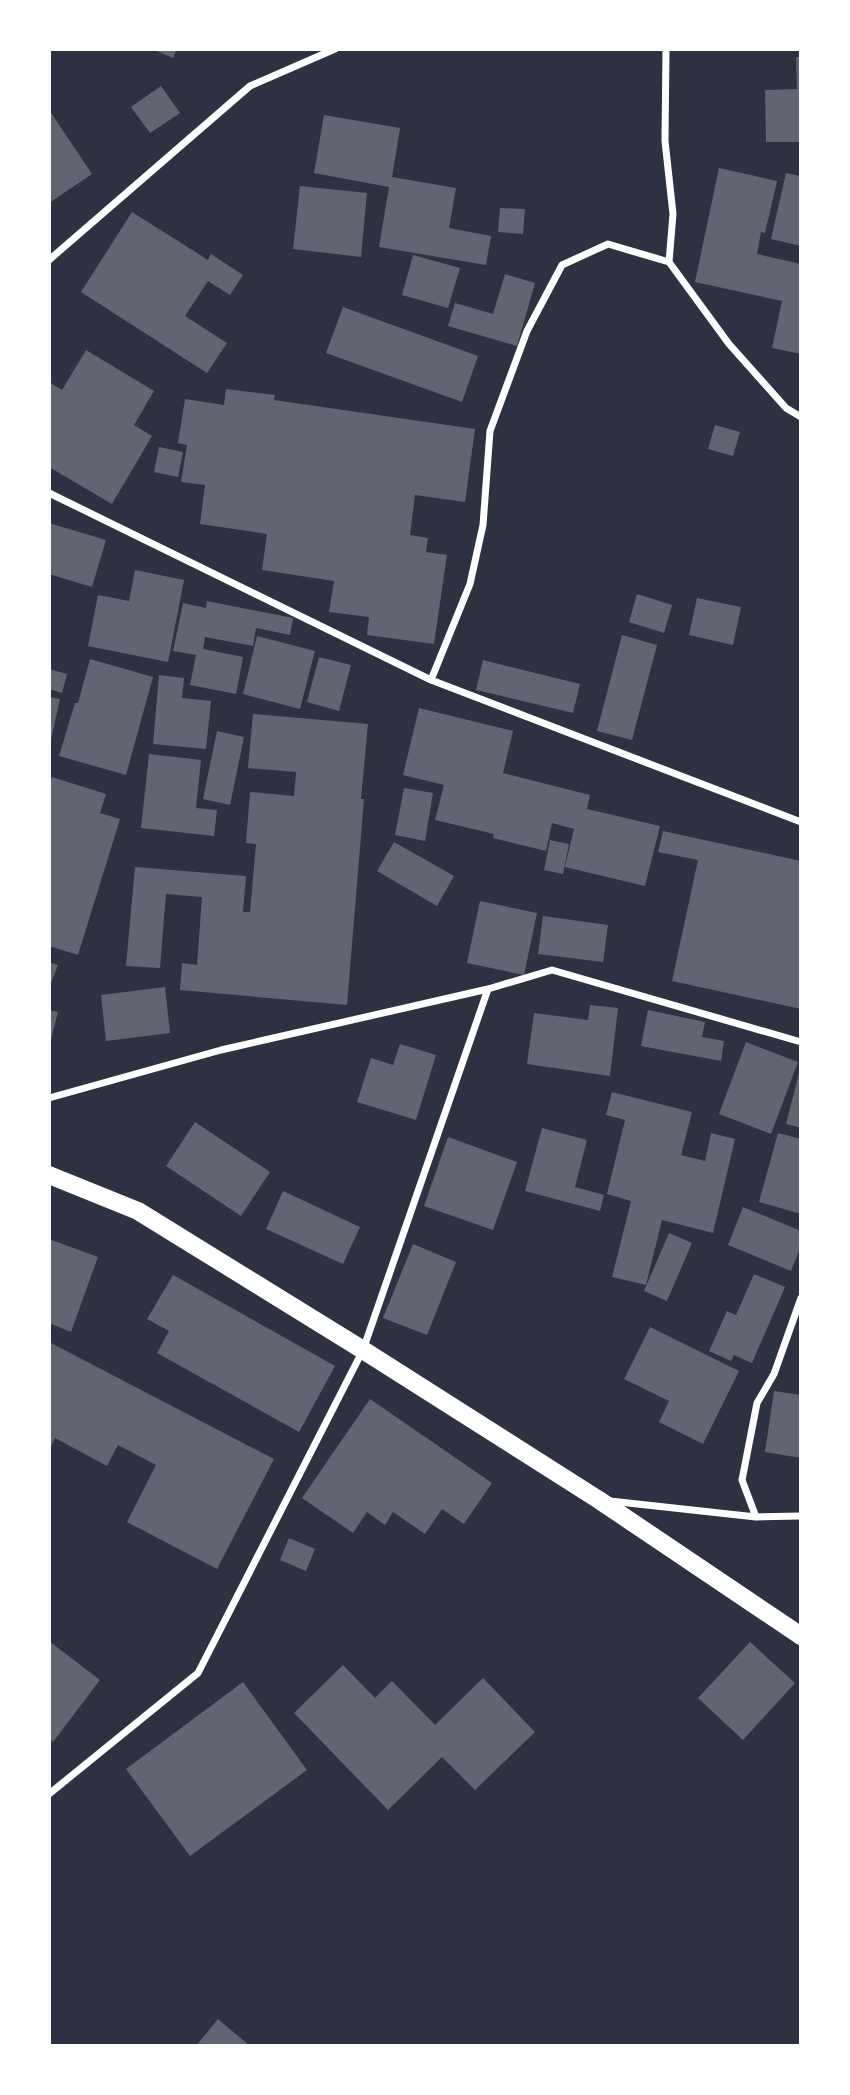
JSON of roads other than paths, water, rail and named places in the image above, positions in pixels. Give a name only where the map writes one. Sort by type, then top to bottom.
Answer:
[{"type":"main road","points":[[49,1175],[138,1211],[598,1500],[801,1636]]},
{"type":"street","points":[[49,260],[250,86],[335,49]]},
{"type":"street","points":[[666,49],[665,141],[673,215],[669,262]]},
{"type":"street","points":[[430,680],[470,584],[483,525],[490,431],[527,331],[562,265],[608,244],[669,262],[729,344],[786,408],[801,417]]},
{"type":"street","points":[[49,493],[430,680],[801,822]]},
{"type":"street","points":[[49,1098],[221,1050],[488,989],[552,970],[801,1042]]},
{"type":"street","points":[[49,1794],[198,1673],[363,1350],[488,989]]},
{"type":"street","points":[[757,1517],[742,1480],[757,1403],[774,1374],[801,1297]]},
{"type":"street","points":[[598,1500],[757,1517],[801,1516]]}]
